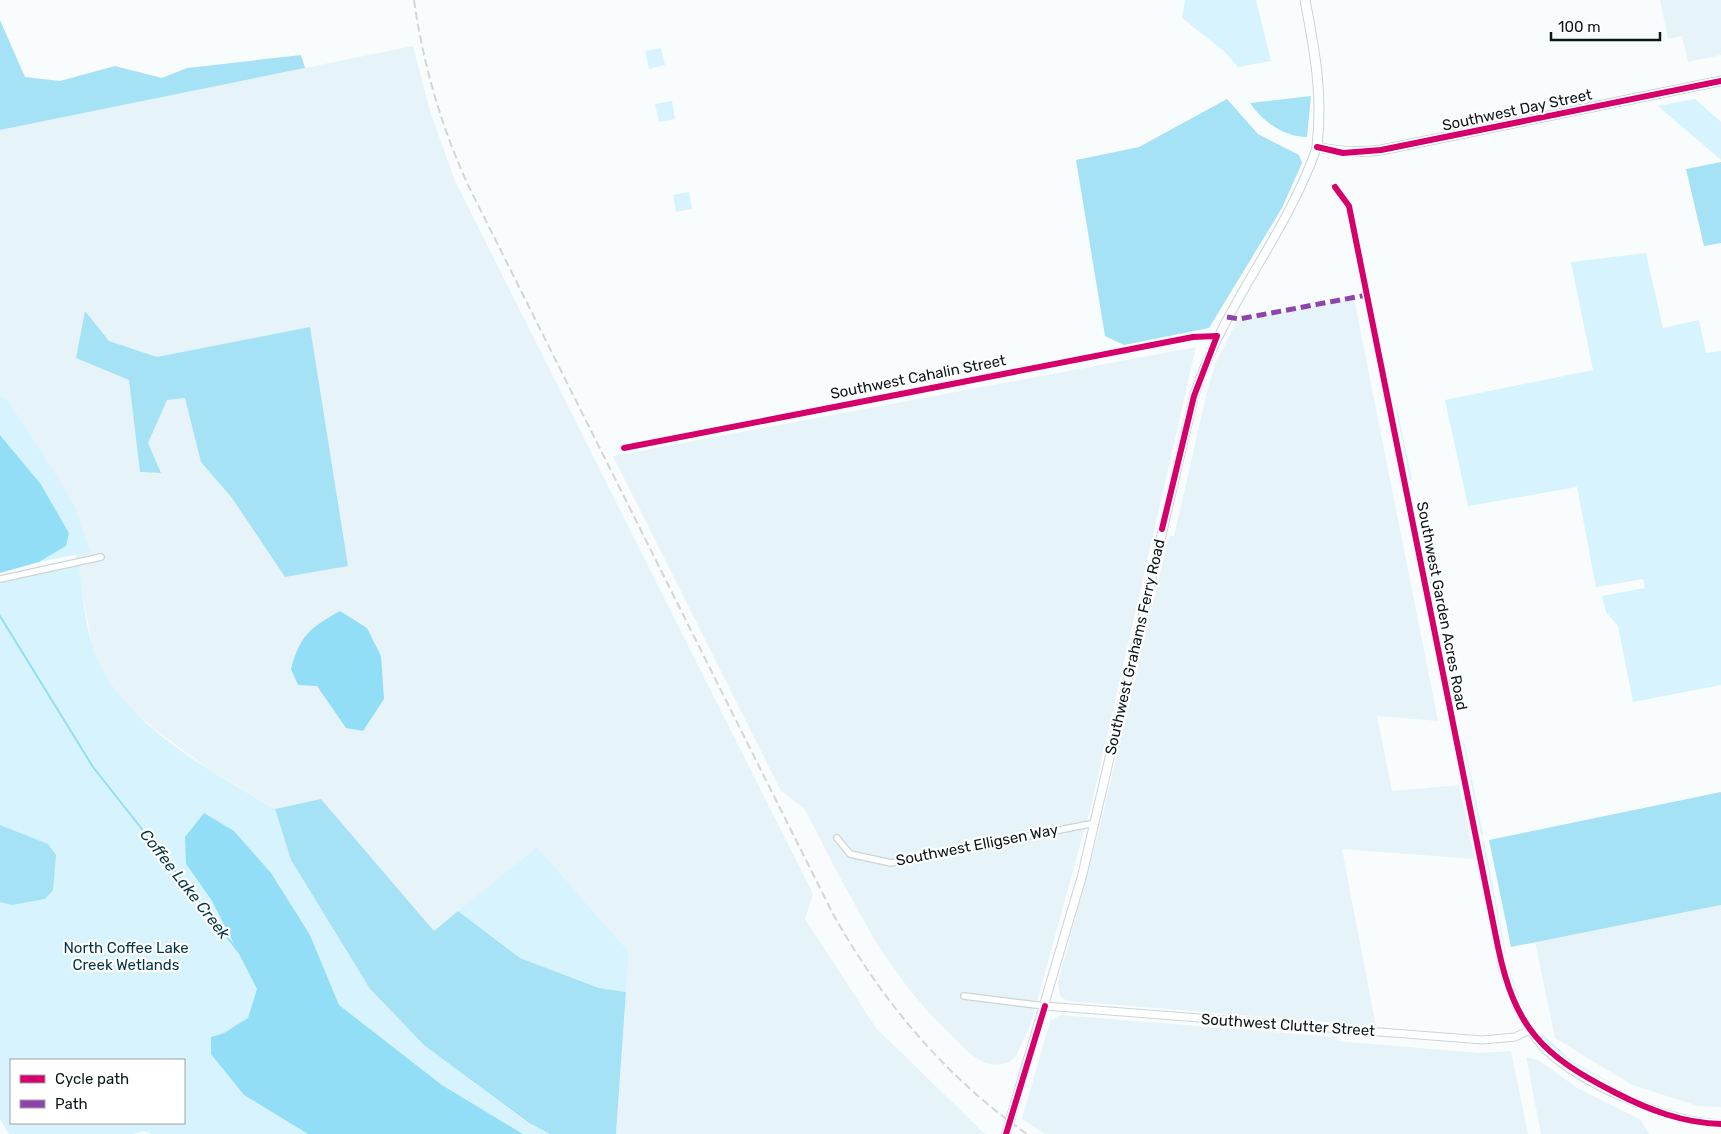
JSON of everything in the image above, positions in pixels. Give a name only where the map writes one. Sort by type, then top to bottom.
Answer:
[{"type":"main road","name":"Southwest Grahams Ferry Road","points":[[1006,1134],[1045,1006],[1095,823],[1184,434],[1200,376],[1217,336],[1295,202],[1317,147],[1320,108],[1319,83],[1305,0]]},
{"type":"main road","name":"Southwest Day Street","points":[[1317,147],[1343,153],[1382,150],[1721,81]]},
{"type":"street","name":"Southwest Garden Acres Road","points":[[1335,187],[1349,206],[1502,969],[1517,1009],[1530,1030]]},
{"type":"street","name":"Southwest Cahalin Street","points":[[624,448],[1184,338],[1217,336]]},
{"type":"street","points":[[0,579],[101,557]]},
{"type":"street","name":"Southwest Elligsen Way","points":[[837,838],[850,854],[891,863],[1095,823]]},
{"type":"street","points":[[964,996],[1045,1006]]},
{"type":"street","name":"Southwest Clutter Street","points":[[1045,1006],[1483,1040],[1515,1037],[1530,1030]]},
{"type":"street","points":[[1530,1030],[1546,1050],[1566,1066],[1632,1101],[1679,1118],[1721,1124]]},
{"type":"shaded area","points":[[1660,0],[1721,0],[1721,55],[1688,62],[1682,36],[1668,39]]},
{"type":"shaded area","points":[[0,20],[25,77],[60,81],[115,66],[162,78],[187,68],[301,55],[305,68],[0,130]]},
{"type":"shaded area","points":[[413,46],[430,111],[455,181],[813,894],[805,919],[876,1028],[985,1134],[616,1134],[629,952],[537,847],[434,931],[321,799],[275,809],[210,770],[157,731],[129,708],[107,681],[92,646],[68,515],[0,406],[0,130]]},
{"type":"shaded area","points":[[1311,96],[1307,137],[1290,134],[1274,127],[1250,103]]},
{"type":"shaded area","points":[[1227,99],[1258,134],[1299,155],[1302,163],[1282,208],[1209,328],[1124,345],[1105,336],[1076,160],[1139,147]]},
{"type":"shaded area","points":[[1721,162],[1721,243],[1704,246],[1686,169]]},
{"type":"shaded area","points":[[1354,298],[1438,721],[1377,716],[1392,791],[1459,785],[1475,859],[1342,849],[1376,1026],[1067,1001],[1060,996],[1058,982],[1100,826],[1169,536],[1174,536],[1215,364],[1237,321]]},
{"type":"shaded area","points":[[85,311],[109,341],[157,357],[310,327],[348,566],[285,577],[232,498],[201,462],[185,398],[167,400],[148,443],[161,473],[140,472],[129,380],[76,358]]},
{"type":"shaded area","points":[[1196,347],[1091,806],[1031,1023],[1016,1056],[1008,1063],[997,1065],[985,1063],[970,1054],[930,1014],[908,988],[877,944],[804,808],[781,791],[613,456]]},
{"type":"shaded area","points":[[0,435],[40,483],[69,533],[66,546],[39,562],[0,573]]},
{"type":"shaded area","points":[[340,611],[367,628],[381,656],[384,699],[363,731],[346,728],[317,686],[298,685],[291,669],[298,648],[308,634],[321,622]]},
{"type":"shaded area","points":[[1721,792],[1721,905],[1511,947],[1489,840]]},
{"type":"shaded area","points":[[321,799],[434,931],[458,911],[520,958],[599,988],[626,992],[616,1134],[550,1134],[529,1123],[425,1046],[370,989],[291,860],[275,809]]},
{"type":"shaded area","points":[[204,813],[234,831],[271,873],[310,935],[339,1005],[442,1085],[523,1134],[308,1134],[244,1095],[211,1054],[211,1037],[224,1033],[248,1018],[257,989],[212,901],[186,864],[185,837]]},
{"type":"shaded area","points":[[0,825],[48,844],[56,855],[53,890],[45,899],[12,905],[0,902]]},
{"type":"shaded area","points":[[1721,905],[1721,1107],[1698,1106],[1632,1085],[1555,1038],[1535,942]]},
{"type":"shaded area","points":[[1060,1015],[1337,1037],[1337,1041],[1480,1053],[1511,1051],[1528,1134],[1045,1134],[1022,1119],[1050,1021]]},
{"type":"shaded area","points":[[1526,1057],[1538,1060],[1579,1089],[1641,1120],[1649,1134],[1541,1134]]},
{"type":"green space","points":[[1185,0],[1256,0],[1271,61],[1238,67],[1224,51],[1182,18]]},
{"type":"green space","points":[[661,48],[665,65],[649,69],[645,51]]},
{"type":"green space","points":[[1695,99],[1721,122],[1721,160],[1658,106]]},
{"type":"green space","points":[[672,101],[675,119],[659,122],[655,104]]},
{"type":"green space","points":[[689,192],[692,209],[676,212],[673,195]]},
{"type":"green space","points":[[1646,253],[1663,328],[1699,320],[1706,353],[1721,351],[1721,685],[1633,702],[1618,626],[1606,612],[1602,596],[1645,588],[1643,579],[1596,587],[1577,487],[1468,506],[1445,400],[1593,370],[1571,262]]},
{"type":"green space","points":[[0,396],[8,400],[73,502],[90,552],[39,562],[66,546],[40,483],[0,435]]},
{"type":"green space","points":[[1397,409],[1412,480],[1410,480]]},
{"type":"green space","points":[[1426,549],[1438,612],[1436,612],[1424,550]]},
{"type":"green space","name":"North Coffee Lake Creek Wetlands","points":[[78,564],[93,647],[105,674],[122,698],[144,721],[195,761],[275,809],[291,860],[370,989],[425,1046],[528,1123],[550,1134],[523,1134],[442,1085],[339,1005],[310,935],[186,864],[212,901],[412,1134],[152,1134],[144,1131],[133,1134],[9,1134],[0,1119],[0,581]]},
{"type":"green space","points":[[1464,741],[1483,835],[1481,835]]},
{"type":"green space","points":[[1482,841],[1484,841],[1506,954],[1505,954]]},
{"type":"green space","points":[[537,847],[629,952],[626,992],[599,988],[520,958],[458,911]]},
{"type":"green space","points":[[1507,963],[1520,1001],[1537,1030],[1516,995]]},
{"type":"green space","points":[[1540,1032],[1572,1061],[1611,1083],[1582,1068],[1560,1054],[1551,1047]]},
{"type":"waterway","name":"Coffee Lake Creek","points":[[0,616],[93,767],[242,956]]},
{"type":"railway","points":[[414,0],[422,48],[434,94],[449,140],[468,185],[833,914],[872,977],[918,1035],[969,1088],[1027,1134]]},
{"type":"marked path","points":[[1227,317],[1239,319],[1367,295]]},
{"type":"cycle path","points":[[1317,147],[1343,153],[1381,150],[1721,81]]},
{"type":"cycle path","points":[[1335,187],[1349,206],[1498,947],[1513,999],[1536,1037],[1569,1066],[1628,1099],[1654,1110],[1693,1121],[1721,1124]]},
{"type":"cycle path","points":[[624,448],[1193,337],[1217,336],[1194,396],[1162,529]]},
{"type":"cycle path","points":[[1006,1134],[1045,1006]]}]
